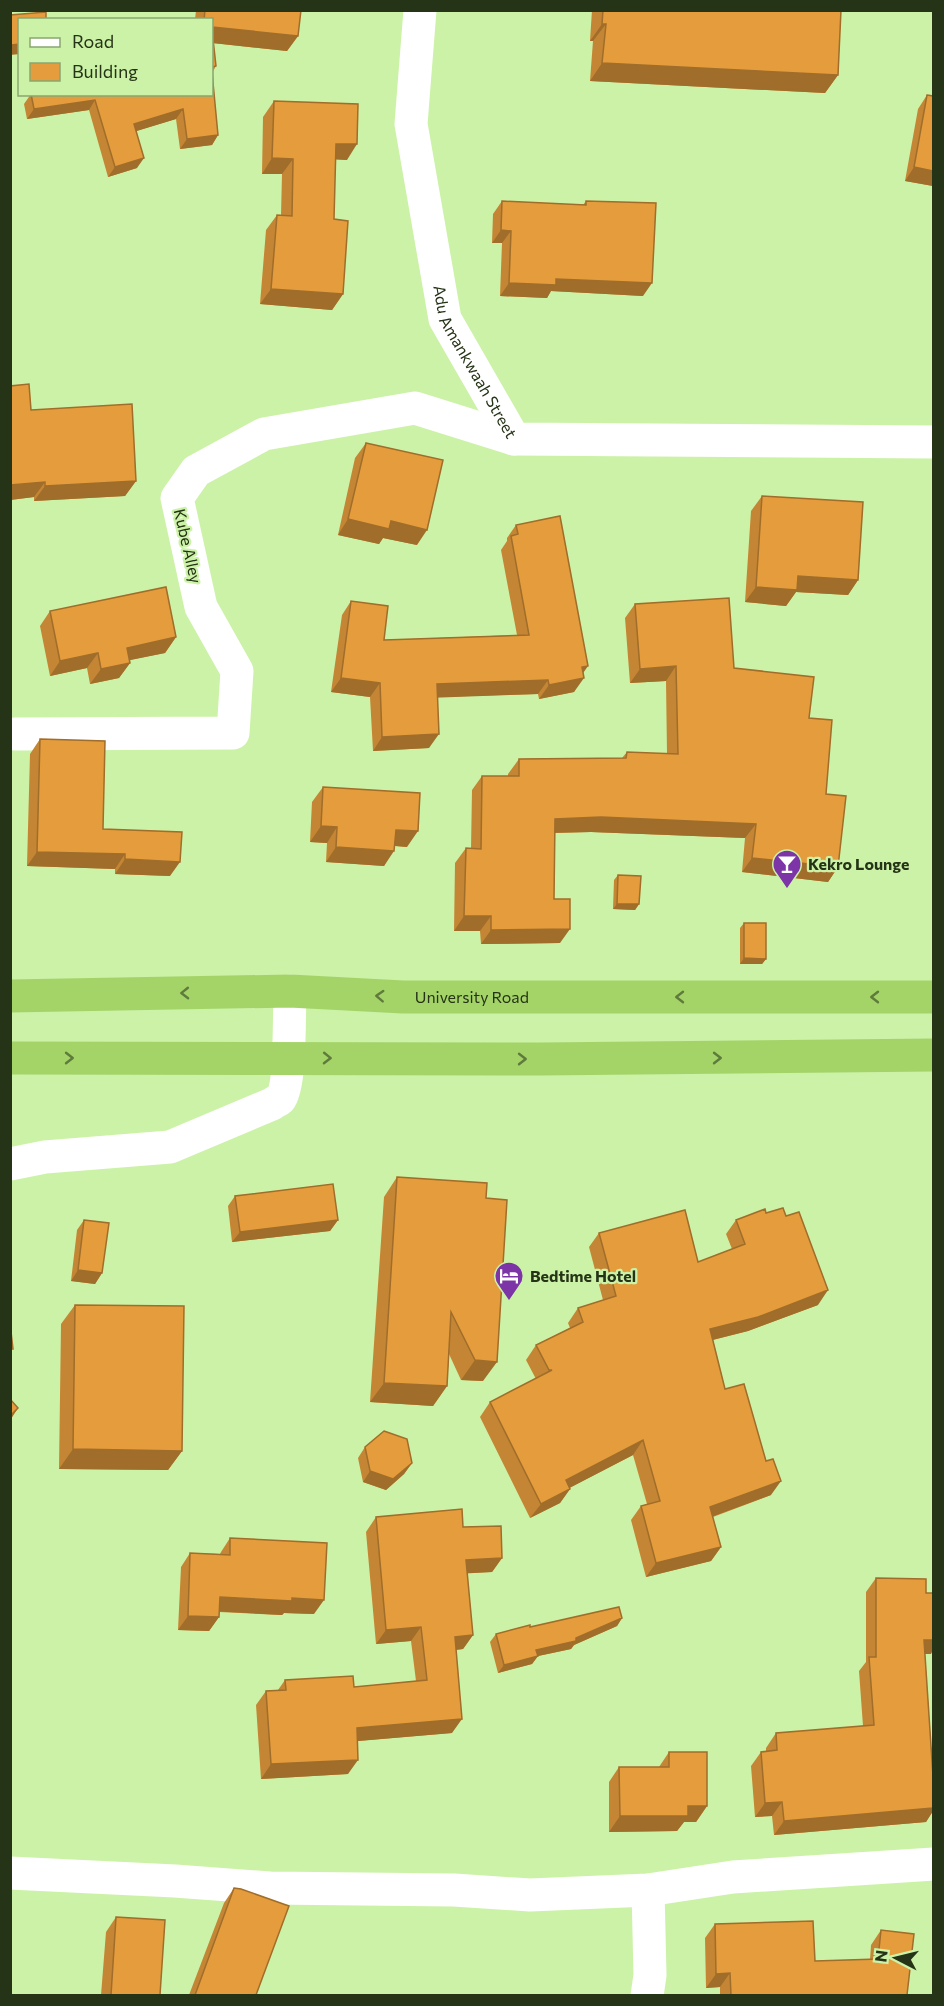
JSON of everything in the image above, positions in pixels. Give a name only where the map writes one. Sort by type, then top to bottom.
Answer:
[{"type":"highway","name":"University Road","points":[[10,996],[290,991],[403,997],[933,998]]},
{"type":"highway","points":[[10,1058],[564,1059],[933,1055]]},
{"type":"street","name":"Adu Amankwaah Street","points":[[420,10],[411,124],[445,319],[514,439],[933,442]]},
{"type":"street","name":"Kube Alley","points":[[15,734],[233,734],[237,670],[201,607],[177,498],[196,471],[264,434],[415,408],[514,439]]},
{"type":"street","points":[[10,1164],[45,1157],[170,1147],[280,1098],[284,1089],[288,1058],[290,991]]},
{"type":"street","points":[[10,1874],[175,1881],[270,1888],[454,1890],[530,1895],[648,1890],[733,1877],[933,1864]]},
{"type":"street","points":[[647,1995],[650,1975],[648,1890]]},
{"type":"building","points":[[205,10],[301,10],[298,36],[213,27],[213,18],[204,18]]},
{"type":"building","points":[[603,10],[841,10],[838,75],[602,63],[606,24],[602,24]]},
{"type":"building","points":[[46,12],[46,18],[18,18],[18,44],[11,45],[10,15]]},
{"type":"building","points":[[213,39],[216,66],[213,67]]},
{"type":"building","points":[[213,82],[218,135],[187,139],[183,109],[134,124],[144,158],[115,167],[95,100],[34,109],[31,96],[213,96]]},
{"type":"building","points":[[927,95],[933,96],[933,171],[914,167]]},
{"type":"building","points":[[274,101],[358,104],[357,144],[336,144],[334,219],[348,221],[343,294],[271,289],[277,215],[292,216],[293,159],[272,158]]},
{"type":"building","points":[[502,201],[586,205],[586,201],[656,203],[652,283],[556,279],[556,285],[509,283],[511,231],[501,230]]},
{"type":"building","points":[[29,384],[31,410],[132,404],[136,481],[45,486],[45,482],[10,485],[10,386]]},
{"type":"building","points":[[366,443],[443,460],[427,530],[391,521],[389,529],[348,519]]},
{"type":"building","points":[[762,496],[863,502],[858,580],[798,576],[797,590],[756,587]]},
{"type":"building","points":[[560,516],[588,666],[582,667],[584,678],[549,685],[548,680],[437,684],[439,734],[382,737],[380,683],[341,678],[351,601],[388,606],[384,640],[529,635],[511,536],[518,534],[516,525]]},
{"type":"building","points":[[166,587],[176,637],[127,648],[130,663],[101,669],[98,653],[60,661],[50,611]]},
{"type":"building","points":[[729,598],[734,668],[814,677],[809,718],[832,720],[826,794],[846,796],[838,867],[752,858],[756,824],[601,817],[555,819],[554,899],[570,899],[570,929],[491,930],[491,916],[464,916],[466,848],[481,849],[482,776],[519,776],[519,759],[626,758],[627,752],[678,754],[676,666],[640,669],[635,604]]},
{"type":"building","points":[[40,739],[105,741],[103,829],[182,832],[180,862],[125,859],[125,854],[37,852]]},
{"type":"building","points":[[323,787],[420,793],[418,831],[396,830],[394,851],[336,847],[337,827],[321,826]]},
{"type":"building","points":[[618,875],[641,876],[639,904],[617,904]]},
{"type":"building","points":[[744,923],[766,923],[766,959],[744,958]]},
{"type":"building","points":[[397,1177],[487,1183],[486,1198],[507,1200],[497,1362],[475,1360],[451,1312],[447,1386],[384,1383]]},
{"type":"building","points":[[333,1184],[338,1220],[240,1232],[235,1196]]},
{"type":"building","points":[[783,1208],[786,1216],[799,1212],[828,1290],[758,1317],[710,1329],[725,1389],[744,1384],[766,1461],[773,1459],[781,1481],[710,1507],[721,1547],[656,1563],[641,1506],[660,1501],[643,1440],[566,1480],[570,1489],[541,1504],[490,1402],[552,1370],[549,1370],[536,1345],[583,1322],[578,1308],[616,1296],[599,1233],[685,1210],[698,1262],[745,1244],[736,1220],[765,1209],[766,1213]]},
{"type":"building","points":[[84,1220],[109,1223],[102,1273],[78,1270]]},
{"type":"building","points":[[75,1305],[184,1306],[182,1451],[73,1449]]},
{"type":"building","points":[[10,1323],[13,1349],[10,1349]]},
{"type":"building","points":[[10,1399],[18,1408],[10,1416]]},
{"type":"building","points":[[384,1431],[407,1439],[412,1463],[393,1479],[370,1471],[365,1447]]},
{"type":"building","points":[[462,1509],[463,1527],[501,1526],[502,1558],[466,1560],[473,1635],[455,1637],[462,1719],[357,1728],[358,1760],[271,1764],[266,1691],[286,1690],[285,1680],[353,1676],[354,1687],[427,1680],[421,1627],[386,1630],[376,1517]]},
{"type":"building","points":[[230,1538],[327,1543],[324,1600],[292,1598],[292,1601],[220,1597],[219,1617],[188,1616],[190,1553],[230,1555]]},
{"type":"building","points":[[876,1578],[926,1579],[926,1593],[933,1593],[933,1640],[924,1640],[933,1808],[784,1821],[782,1802],[765,1803],[761,1752],[777,1750],[776,1733],[874,1725],[869,1657],[876,1657]]},
{"type":"building","points":[[619,1607],[622,1618],[576,1638],[576,1641],[536,1650],[538,1656],[504,1665],[496,1634]]},
{"type":"building","points":[[669,1752],[707,1752],[707,1806],[688,1806],[688,1816],[620,1816],[619,1767],[669,1767]]},
{"type":"building","points":[[234,1888],[289,1906],[256,1995],[195,1995]]},
{"type":"building","points":[[116,1917],[165,1920],[160,1995],[111,1995]]},
{"type":"building","points":[[813,1921],[815,1961],[878,1959],[881,1930],[914,1934],[907,1995],[731,1995],[730,1973],[716,1974],[715,1924]]},
{"type":"place","name":"Kekro Lounge","points":[[787,890]]},
{"type":"place","name":"Bedtime Hotel","points":[[509,1302]]}]
